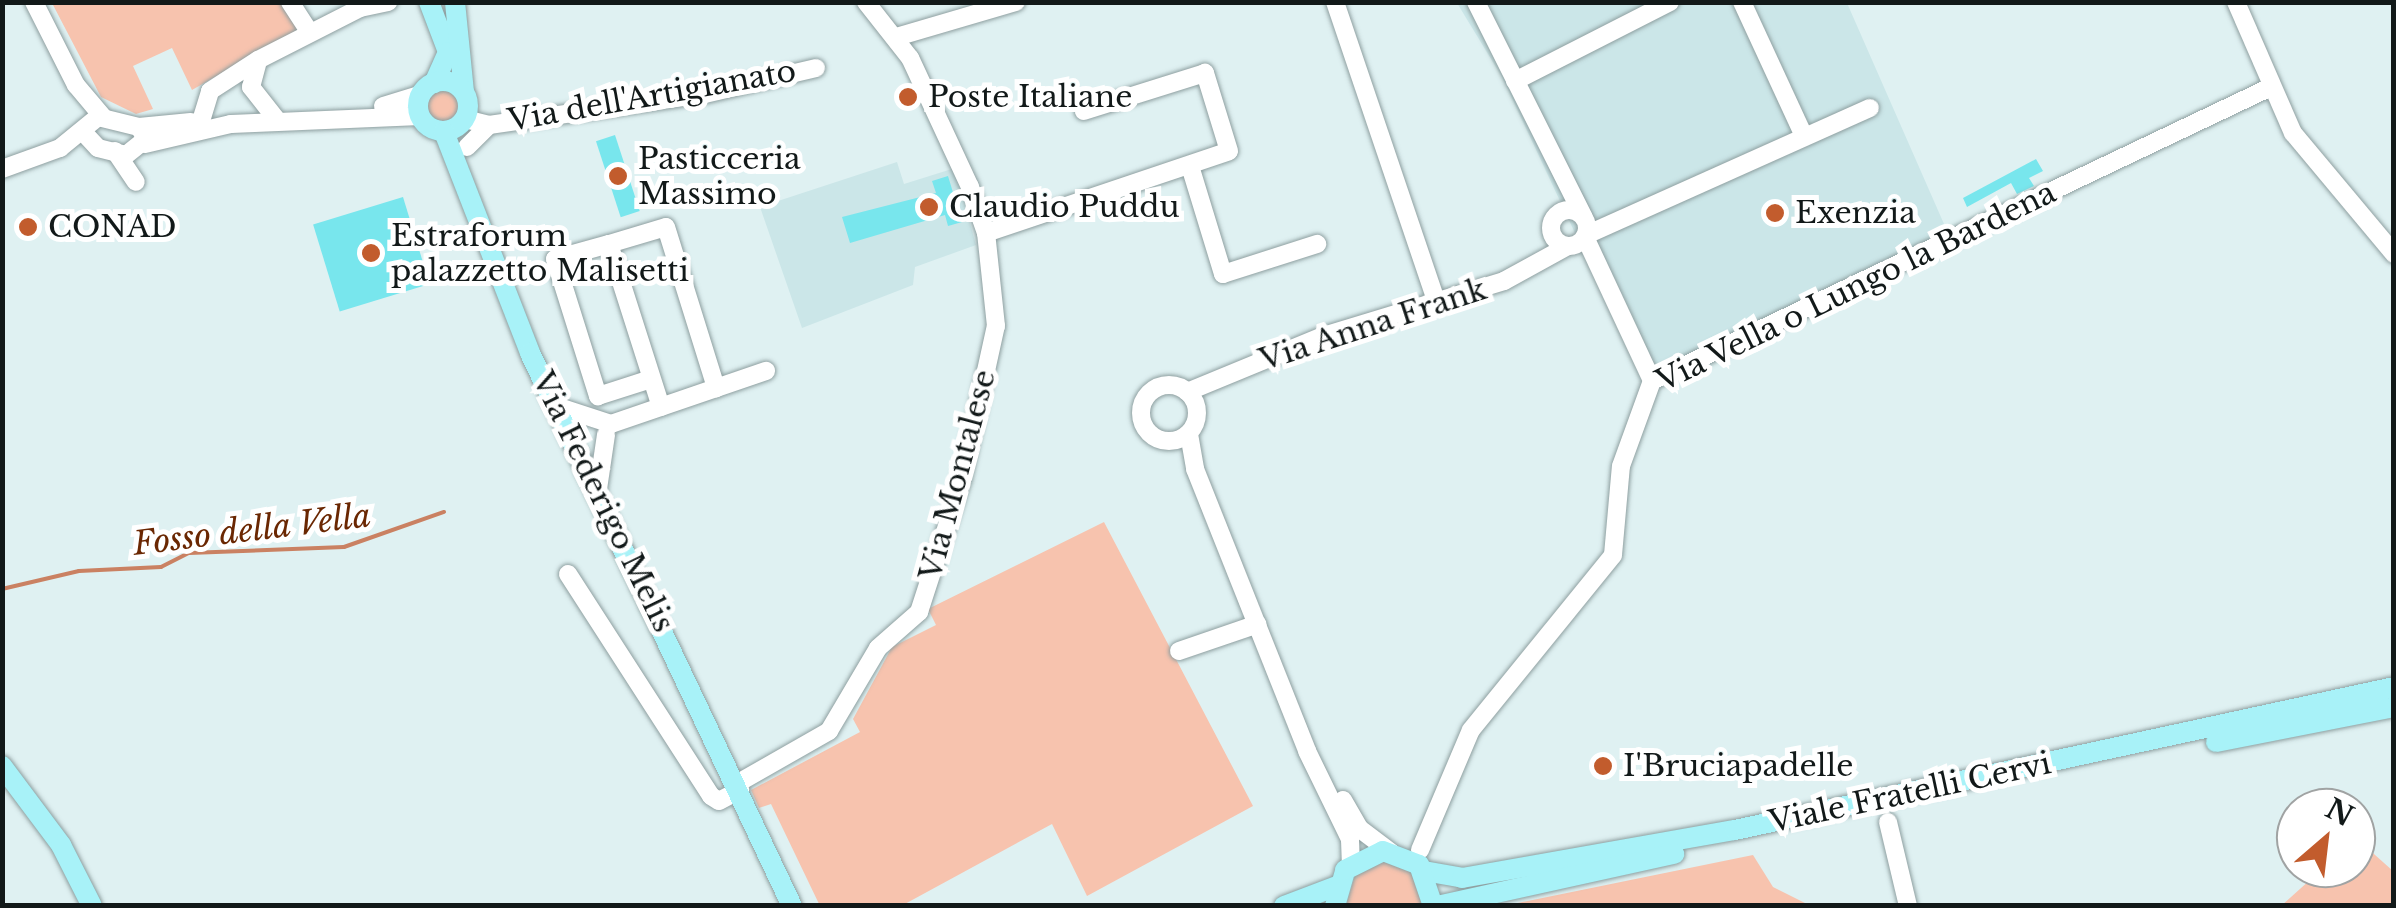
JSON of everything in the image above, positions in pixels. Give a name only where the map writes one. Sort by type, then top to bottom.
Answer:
[{"type":"main road","points":[[429,2],[448,52],[427,89],[420,116],[461,114]]},
{"type":"main road","name":"Via Federigo Melis","points":[[456,2],[461,114],[478,217],[556,406],[739,787]]},
{"type":"main road","points":[[427,89],[461,114]]},
{"type":"main road","name":"Via Federigo Melis","points":[[461,114],[478,217]]},
{"type":"main road","name":"Viale Fratelli Cervi","points":[[1391,852],[1462,878],[1735,830],[2394,687]]},
{"type":"main road","name":"Viale Fratelli Cervi","points":[[1422,861],[1435,906],[2394,707]]},
{"type":"main road","points":[[2,766],[61,845],[92,906]]},
{"type":"main road","points":[[739,787],[792,906]]},
{"type":"main road","points":[[1284,906],[1336,896],[1351,864],[1391,852]]},
{"type":"main road","points":[[780,884],[783,906]]},
{"type":"street","points":[[34,2],[91,124],[106,149],[136,182],[141,141]]},
{"type":"street","points":[[290,2],[309,32]]},
{"type":"street","points":[[201,121],[210,91],[258,60],[309,32],[388,2]]},
{"type":"street","name":"Via Montalese","points":[[739,787],[829,732],[878,648],[919,612],[992,351],[996,302],[986,233],[896,37],[866,2]]},
{"type":"street","points":[[896,37],[1016,2]]},
{"type":"street","points":[[1335,2],[1417,264],[1436,300]]},
{"type":"street","points":[[1476,2],[1563,175],[1584,236],[1652,380]]},
{"type":"street","points":[[1515,80],[1670,2]]},
{"type":"street","points":[[1742,2],[1804,136]]},
{"type":"street","points":[[2236,2],[2292,133],[2394,254]]},
{"type":"street","points":[[258,60],[251,88],[278,120]]},
{"type":"street","name":"Via dell'Artigianato","points":[[461,114],[489,125],[705,94],[816,68]]},
{"type":"street","points":[[986,233],[1229,152],[1205,73],[1084,111]]},
{"type":"street","name":"Via Vella o Lungo la Bardena","points":[[1422,861],[1472,730],[1613,554],[1621,466],[1652,380],[2271,87]]},
{"type":"street","points":[[343,115],[427,89]]},
{"type":"street","name":"Via Anna Frank","points":[[1192,400],[1215,382],[1270,355],[1436,300],[1504,282],[1584,236],[1870,108]]},
{"type":"street","points":[[2,178],[106,149],[231,124],[343,115],[420,116]]},
{"type":"street","points":[[2,169],[91,124],[141,141],[201,121],[231,124]]},
{"type":"street","name":"Via dell'Artigianato","points":[[468,147],[489,125]]},
{"type":"street","points":[[1190,166],[1223,274],[1317,244]]},
{"type":"street","points":[[1530,265],[1555,223],[1563,175]]},
{"type":"street","points":[[1555,223],[1584,236]]},
{"type":"street","points":[[1555,223],[1584,236]]},
{"type":"street","points":[[652,379],[598,396],[555,259],[666,228],[716,388]]},
{"type":"street","points":[[609,244],[661,407]]},
{"type":"street","points":[[574,443],[661,407],[766,371]]},
{"type":"street","points":[[1180,438],[1147,431],[1142,404],[1161,386],[1192,400],[1180,438],[1350,840],[1351,864]]},
{"type":"street","points":[[556,406],[605,428]]},
{"type":"street","points":[[598,489],[605,428]]},
{"type":"street","points":[[568,574],[711,796],[719,800],[739,787]]},
{"type":"street","points":[[1179,650],[1258,624]]},
{"type":"street","points":[[1300,726],[1360,829],[1391,852]]},
{"type":"street","points":[[1888,822],[1908,906]]},
{"type":"street","points":[[1464,906],[1524,893],[1546,880]]},
{"type":"shaded area","points":[[52,3],[282,3],[299,29],[192,90],[172,48],[133,66],[153,109],[136,114],[101,97]]},
{"type":"shaded area","points":[[1457,3],[1847,3],[1955,249],[1648,389],[1502,77]]},
{"type":"shaded area","points":[[444,88],[457,93],[462,106],[457,119],[444,124],[431,119],[426,106],[431,93]]},
{"type":"shaded area","points":[[897,162],[904,184],[955,168],[976,245],[915,267],[913,285],[802,328],[760,207]]},
{"type":"shaded area","points":[[1104,522],[1253,806],[1087,896],[1052,824],[903,905],[820,906],[771,804],[759,808],[751,790],[860,732],[853,719],[892,647],[936,625],[928,609]]},
{"type":"shaded area","points":[[1753,855],[1773,887],[1809,905],[1508,905]]},
{"type":"shaded area","points":[[2376,856],[2393,871],[2393,905],[2282,905],[2301,888],[2376,888]]},
{"type":"shaded area","points":[[1383,860],[1411,869],[1425,905],[1346,906],[1356,872]]},
{"type":"building","name":"Pasticceria Massimo","points":[[615,135],[640,211],[621,217],[596,141]]},
{"type":"building","points":[[2036,159],[2043,171],[2029,178],[2034,186],[2017,194],[2011,183],[1967,207],[1963,198]]},
{"type":"building","name":"Claudio Puddu","points":[[948,176],[962,222],[948,226],[945,215],[850,243],[842,217],[936,193],[932,181]]},
{"type":"building","name":"Estraforum palazzetto Malisetti","points":[[403,197],[430,284],[340,312],[313,224]]},
{"type":"waterway","name":"Fosso della Vella","points":[[2,589],[79,571],[161,567],[189,553],[344,547],[444,512]]},
{"type":"place","name":"Poste Italiane","points":[[908,97]]},
{"type":"place","name":"Pasticceria Massimo","points":[[618,176]]},
{"type":"place","name":"Claudio Puddu","points":[[929,207]]},
{"type":"place","name":"Exenzia","points":[[1775,213]]},
{"type":"place","name":"CONAD","points":[[28,227]]},
{"type":"place","name":"Estraforum palazzetto Malisetti","points":[[371,253]]},
{"type":"place","name":"I'Bruciapadelle","points":[[1603,766]]}]
